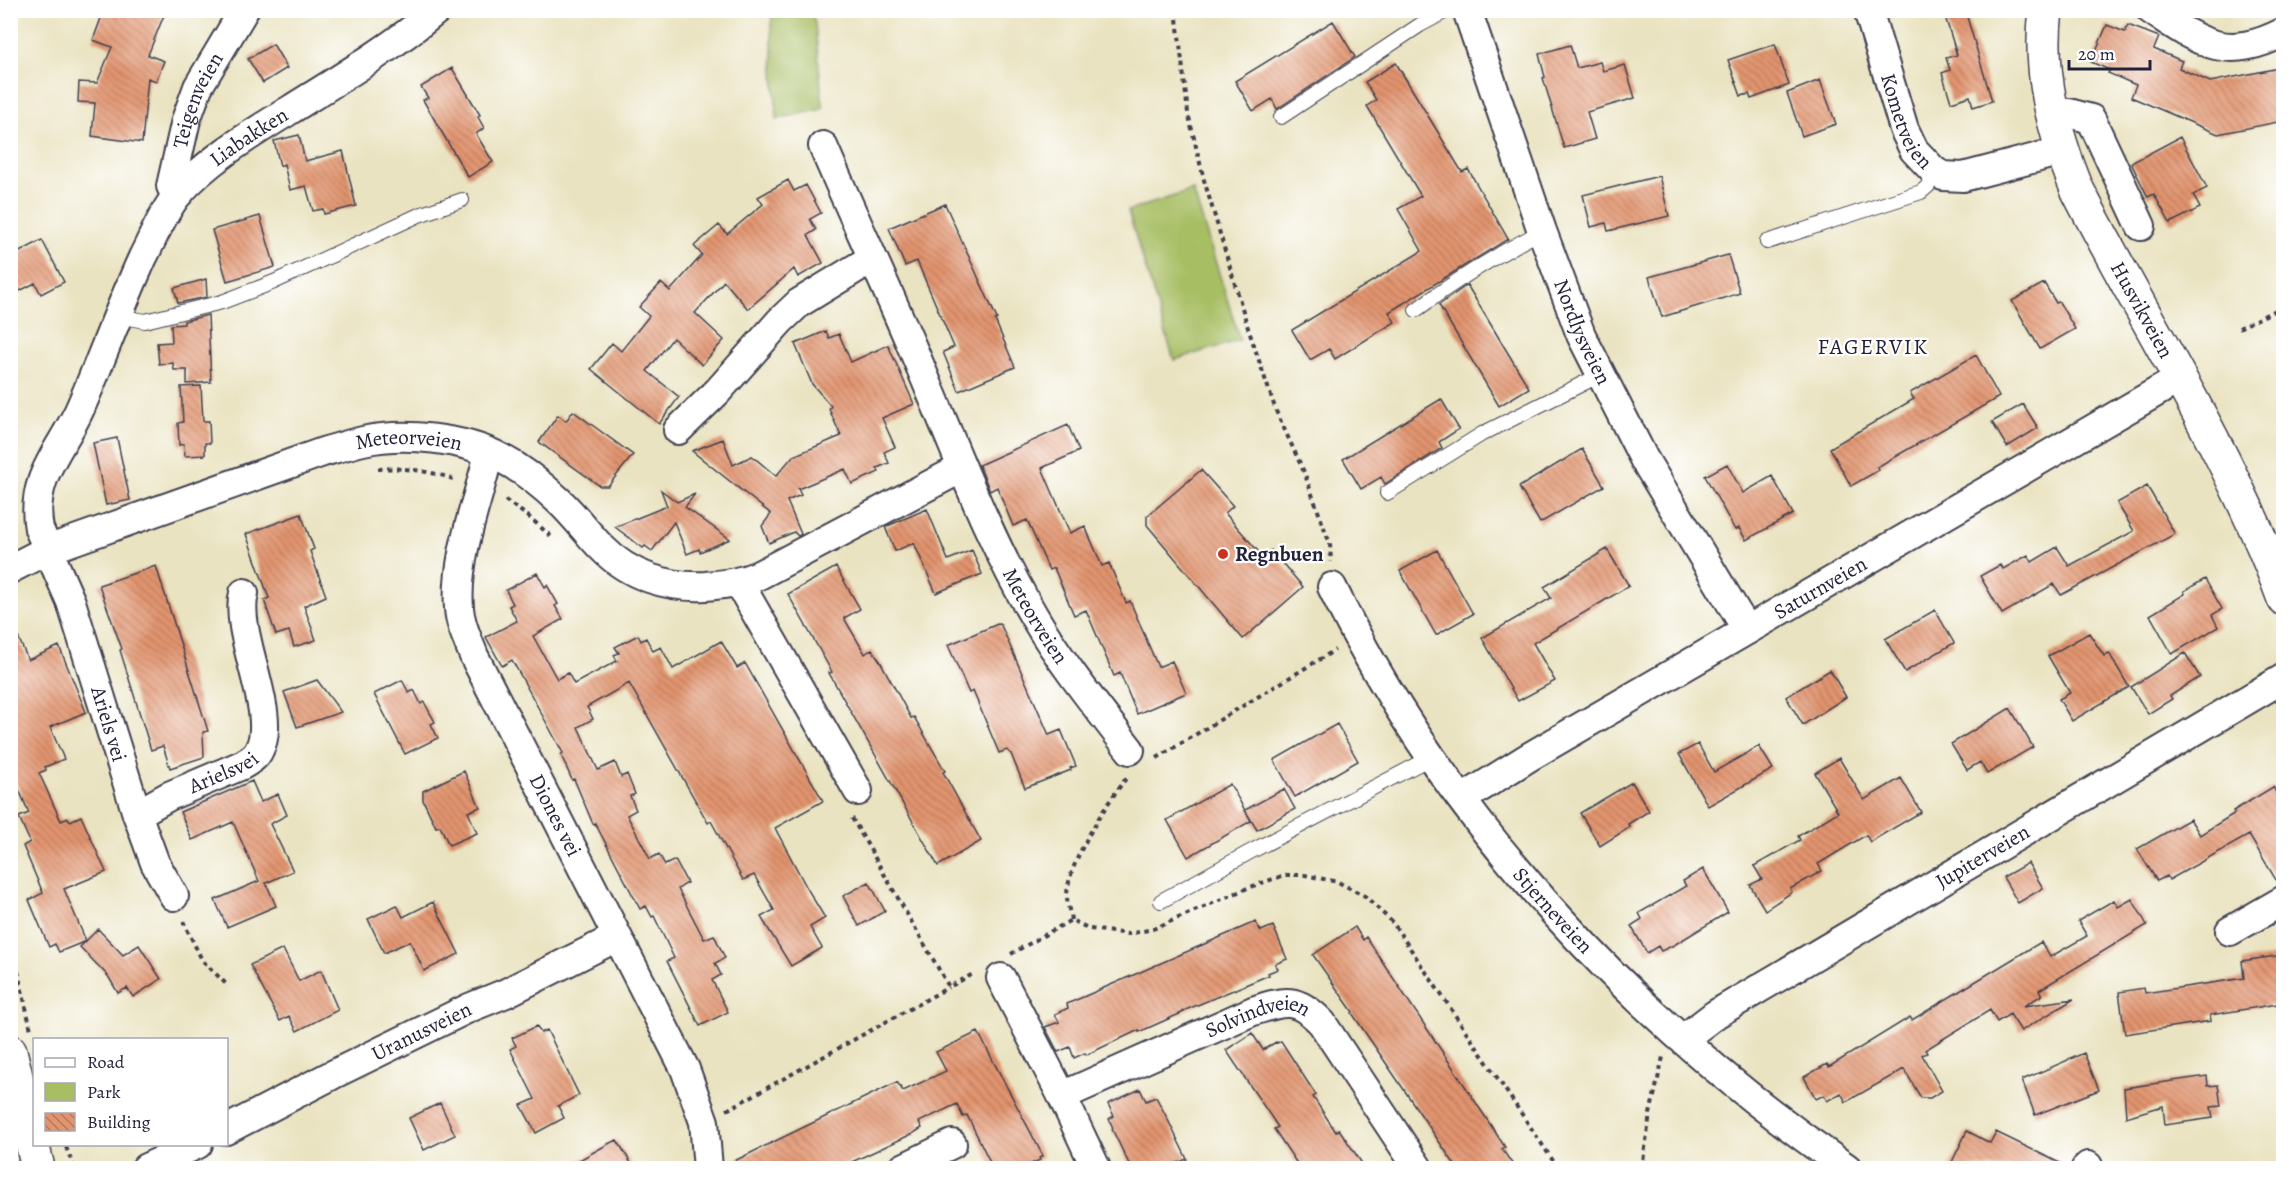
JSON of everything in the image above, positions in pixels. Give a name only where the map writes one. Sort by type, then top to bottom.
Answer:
[{"type":"main road","name":"Husvikveien","points":[[2046,10],[2043,59],[2051,115],[2077,189],[2101,238],[2218,451],[2263,546],[2283,599]]},
{"type":"main road","points":[[21,1043],[33,1131]]},
{"type":"main road","points":[[35,1146],[38,1168]]},
{"type":"street","name":"Teigenveien","points":[[179,194],[174,192],[171,186],[186,120],[198,87],[244,10]]},
{"type":"street","name":"Liabakken","points":[[47,550],[37,516],[38,492],[42,477],[80,410],[118,316],[162,218],[179,194],[225,152],[384,52],[437,10]]},
{"type":"street","name":"Nordlysveien","points":[[1467,10],[1542,231],[1581,335],[1644,459],[1747,630]]},
{"type":"street","name":"Kometveien","points":[[1868,10],[1904,129],[1914,150],[1934,171],[1943,176],[1963,177],[2062,151]]},
{"type":"street","points":[[2153,11],[2193,37],[2212,46],[2228,48],[2252,45],[2283,32]]},
{"type":"street","points":[[2051,115],[2069,113],[2091,119],[2141,226]]},
{"type":"street","name":"Meteorveien","points":[[822,146],[1011,576],[1036,620],[1077,680],[1139,761]]},
{"type":"street","points":[[678,430],[718,391],[780,321],[800,303],[871,259]]},
{"type":"street","name":"Saturnveien","points":[[1462,800],[1529,757],[2179,379]]},
{"type":"street","name":"Meteorveien","points":[[47,550],[312,456],[365,441],[397,437],[433,439],[461,444],[489,453],[528,475],[560,502],[603,550],[637,573],[664,584],[687,587],[739,583],[759,575],[962,468]]},
{"type":"street","name":"Diones vei","points":[[489,453],[460,576],[459,608],[462,625],[474,656],[685,1069],[704,1122],[708,1168]]},
{"type":"street","points":[[10,556],[47,550]]},
{"type":"street","points":[[10,569],[47,550]]},
{"type":"street","name":"Ariels vei","points":[[47,550],[71,602],[137,814],[155,863],[174,896]]},
{"type":"street","points":[[739,583],[858,791]]},
{"type":"street","name":"Stjerneveien","points":[[1332,587],[1357,637],[1403,715],[1462,800],[1512,864],[1557,916],[1625,987],[1734,1086],[1846,1168]]},
{"type":"street","name":"Arielsvei","points":[[137,814],[169,796],[252,760],[260,749],[264,730],[262,710],[242,612],[244,593]]},
{"type":"street","name":"Jupiterveien","points":[[1677,1033],[1726,1008],[2283,678]]},
{"type":"street","points":[[2230,931],[2283,900]]},
{"type":"street","name":"Uranusveien","points":[[228,1129],[447,1018],[506,993],[617,937]]},
{"type":"street","points":[[1001,978],[1096,1168]]},
{"type":"street","name":"Solvindveien","points":[[1062,1096],[1253,1011],[1275,1003],[1286,1001],[1297,1003],[1310,1010],[1322,1023],[1418,1168]]},
{"type":"street","points":[[903,1168],[952,1144]]},
{"type":"street","points":[[146,1168],[194,1146]]},
{"type":"lane","points":[[1281,117],[1420,25],[1448,10]]},
{"type":"lane","points":[[1767,242],[1921,192],[1928,186],[1934,171]]},
{"type":"lane","points":[[118,316],[144,321],[222,302],[274,282],[419,215],[462,200]]},
{"type":"lane","points":[[1416,310],[1442,291],[1542,231]]},
{"type":"lane","points":[[1387,493],[1482,434],[1600,375]]},
{"type":"lane","points":[[1161,901],[1432,757]]},
{"type":"path","points":[[1176,10],[1188,113],[1204,180],[1248,328],[1276,411],[1304,472],[1330,544],[1332,587]]},
{"type":"path","points":[[2239,328],[2283,306]]},
{"type":"path","points":[[1071,920],[1067,897],[1070,874],[1107,803],[1139,761],[1357,637]]},
{"type":"path","points":[[174,896],[186,930],[202,960],[228,986]]},
{"type":"path","points":[[10,936],[21,1043]]},
{"type":"path","points":[[706,1134],[717,1118],[728,1109],[949,987]]},
{"type":"path","points":[[1642,1168],[1650,1114],[1677,1033]]},
{"type":"path","points":[[66,1146],[74,1168]]},
{"type":"green space","points":[[773,11],[811,11],[815,24],[823,109],[777,119],[771,25]]},
{"type":"green space","points":[[1193,190],[1240,340],[1174,360],[1128,211]]},
{"type":"building","points":[[104,10],[166,10],[148,55],[164,61],[156,81],[148,78],[142,143],[92,136],[95,103],[78,102],[79,82],[97,83],[112,47],[93,40]]},
{"type":"building","points":[[1943,10],[1965,10],[1992,101],[1973,107],[1970,96],[1951,102],[1942,73],[1950,70],[1946,58],[1957,55]]},
{"type":"building","points":[[1333,21],[1355,57],[1277,109],[1272,99],[1253,111],[1235,81]]},
{"type":"building","points":[[2107,25],[2125,32],[2128,25],[2159,37],[2154,49],[2182,61],[2179,68],[2210,82],[2279,68],[2280,77],[2283,76],[2283,121],[2218,134],[2131,97],[2136,85],[2108,73],[2110,70],[2091,62]]},
{"type":"building","points":[[273,44],[287,68],[263,83],[248,59]]},
{"type":"building","points":[[1775,44],[1789,85],[1751,99],[1749,94],[1741,96],[1728,60]]},
{"type":"building","points":[[1570,45],[1577,68],[1600,62],[1603,71],[1625,65],[1635,98],[1587,112],[1595,139],[1564,148],[1543,78],[1545,77],[1539,54]]},
{"type":"building","points":[[1396,63],[1462,172],[1468,169],[1508,239],[1389,312],[1395,322],[1335,359],[1329,349],[1310,360],[1292,330],[1422,251],[1398,209],[1421,196],[1367,106],[1376,100],[1365,82]]},
{"type":"building","points":[[452,68],[480,115],[478,117],[484,128],[476,134],[493,162],[468,177],[423,100],[428,98],[421,87]]},
{"type":"building","points":[[1820,80],[1836,124],[1802,136],[1787,93]]},
{"type":"building","points":[[299,135],[305,161],[343,151],[356,206],[324,214],[323,209],[313,211],[306,186],[290,190],[284,164],[280,166],[274,141]]},
{"type":"building","points":[[2180,137],[2207,188],[2193,195],[2200,208],[2170,223],[2154,194],[2148,197],[2131,163]]},
{"type":"building","points":[[1659,176],[1669,216],[1608,231],[1606,223],[1591,227],[1583,195]]},
{"type":"building","points":[[788,180],[794,191],[806,185],[821,213],[810,219],[816,230],[808,235],[823,263],[798,277],[794,269],[748,309],[724,281],[695,313],[724,340],[702,365],[673,338],[647,371],[679,397],[659,424],[591,369],[612,343],[621,351],[649,316],[639,307],[661,283],[670,291],[702,255],[694,246],[719,225],[727,234],[763,204],[758,197]]},
{"type":"building","points":[[945,204],[997,319],[995,320],[1015,367],[959,391],[943,352],[954,347],[917,261],[905,266],[889,228]]},
{"type":"building","points":[[260,216],[275,267],[227,281],[212,230]]},
{"type":"building","points":[[42,240],[64,282],[41,294],[35,283],[10,296],[10,257]]},
{"type":"building","points":[[1728,255],[1740,293],[1662,317],[1649,277]]},
{"type":"building","points":[[206,279],[207,297],[178,303],[174,288]]},
{"type":"building","points":[[2044,283],[2056,303],[2059,302],[2075,329],[2040,349],[2012,301]]},
{"type":"building","points":[[1467,285],[1529,388],[1499,406],[1439,305]]},
{"type":"building","points":[[208,315],[211,382],[187,384],[187,370],[174,370],[173,363],[159,364],[157,343],[172,342],[171,325],[184,324],[184,321]]},
{"type":"building","points":[[826,331],[829,338],[839,334],[851,362],[888,345],[914,404],[882,418],[895,447],[884,452],[889,463],[877,468],[879,472],[852,484],[845,469],[798,489],[801,495],[787,501],[801,534],[798,536],[794,532],[769,543],[762,526],[771,514],[692,451],[723,439],[733,465],[752,456],[776,476],[793,456],[841,436],[829,409],[831,406],[812,384],[795,344]]},
{"type":"building","points":[[1976,355],[1999,397],[1877,467],[1879,470],[1851,486],[1830,448],[1914,399],[1910,393]]},
{"type":"building","points":[[201,386],[203,421],[209,421],[210,443],[205,443],[205,455],[185,456],[184,444],[179,445],[178,423],[183,422],[181,387]]},
{"type":"building","points":[[1441,399],[1459,429],[1439,442],[1442,448],[1385,484],[1381,477],[1361,489],[1343,459]]},
{"type":"building","points":[[2023,404],[2038,428],[2007,447],[1992,422]]},
{"type":"building","points":[[573,411],[633,455],[608,486],[600,486],[539,442],[558,415],[566,421]]},
{"type":"building","points":[[1068,425],[1079,451],[1042,468],[1070,533],[1085,526],[1102,566],[1109,563],[1126,603],[1130,601],[1158,667],[1172,661],[1186,693],[1137,714],[1120,673],[1114,676],[1086,610],[1074,615],[1054,568],[1049,570],[1027,520],[1013,526],[997,487],[990,491],[979,465]]},
{"type":"building","points":[[117,438],[130,500],[106,505],[93,443]]},
{"type":"building","points":[[1582,449],[1604,486],[1540,523],[1519,487]]},
{"type":"building","points":[[1727,464],[1743,493],[1772,476],[1793,514],[1746,540],[1739,528],[1735,530],[1705,476]]},
{"type":"building","points":[[1201,470],[1233,506],[1225,513],[1263,557],[1271,550],[1303,587],[1243,639],[1147,525],[1147,516]]},
{"type":"building","points":[[2147,486],[2175,534],[2061,595],[2054,584],[2002,614],[1980,576],[2000,565],[2003,569],[2028,555],[2032,562],[2057,547],[2069,566],[2134,531],[2117,503]]},
{"type":"building","points":[[661,490],[677,502],[695,494],[685,507],[730,539],[700,552],[699,549],[687,554],[674,522],[652,551],[645,546],[643,548],[615,527],[667,506]]},
{"type":"building","points":[[927,509],[948,560],[972,550],[982,574],[936,593],[914,543],[895,551],[885,527]]},
{"type":"building","points":[[301,514],[314,549],[310,551],[326,596],[304,606],[316,640],[294,647],[289,631],[276,635],[264,600],[269,598],[246,534]]},
{"type":"building","points":[[1607,549],[1629,586],[1533,643],[1555,681],[1518,701],[1482,638],[1551,598],[1544,587]]},
{"type":"building","points":[[1437,550],[1473,614],[1436,635],[1400,571]]},
{"type":"building","points":[[156,566],[208,731],[203,732],[204,757],[170,768],[163,746],[151,750],[120,650],[122,649],[99,585]]},
{"type":"building","points":[[836,567],[860,609],[844,618],[865,654],[872,649],[880,661],[911,718],[914,717],[945,771],[943,772],[981,841],[938,866],[829,673],[832,672],[788,594]]},
{"type":"building","points":[[537,573],[558,604],[555,606],[563,619],[533,636],[557,679],[568,673],[574,684],[617,661],[614,655],[619,653],[615,647],[638,635],[641,641],[646,638],[653,651],[661,647],[673,669],[721,641],[737,668],[745,663],[823,801],[775,828],[825,918],[810,927],[822,948],[791,966],[761,917],[774,910],[754,875],[743,880],[711,821],[708,823],[629,683],[587,707],[593,719],[578,727],[598,770],[615,762],[621,777],[627,774],[635,794],[630,796],[636,810],[627,815],[650,859],[659,854],[665,865],[675,860],[687,883],[678,889],[704,939],[714,935],[725,958],[715,963],[721,975],[712,980],[728,1012],[700,1026],[667,961],[674,958],[654,916],[652,917],[646,906],[640,909],[595,823],[593,824],[561,755],[563,753],[512,660],[502,666],[486,637],[517,621],[509,606],[513,604],[506,590]]},
{"type":"building","points":[[2205,579],[2222,609],[2212,615],[2218,627],[2172,654],[2150,615]]},
{"type":"building","points":[[1935,610],[1954,643],[1905,672],[1885,639]]},
{"type":"building","points":[[10,618],[28,660],[59,646],[86,712],[50,727],[64,759],[45,767],[46,770],[39,773],[61,821],[68,818],[70,821],[81,816],[106,872],[64,889],[86,941],[59,952],[55,944],[49,947],[29,900],[43,893],[23,846],[30,842],[19,817],[29,813],[10,769]]},
{"type":"building","points":[[1000,623],[1049,735],[1061,730],[1076,766],[1025,788],[1011,754],[1007,750],[999,753],[973,691],[969,693],[948,645]]},
{"type":"building","points":[[2089,633],[2104,656],[2109,653],[2129,687],[2072,721],[2059,699],[2070,693],[2048,656]]},
{"type":"building","points":[[2185,653],[2200,677],[2170,696],[2172,699],[2148,714],[2131,687]]},
{"type":"building","points":[[1830,670],[1846,697],[1803,725],[1786,697]]},
{"type":"building","points":[[317,680],[341,712],[297,727],[284,692]]},
{"type":"building","points":[[402,680],[409,693],[414,690],[421,704],[424,702],[435,722],[431,724],[438,738],[405,754],[374,694]]},
{"type":"building","points":[[2010,708],[2033,747],[1987,774],[1980,762],[1967,770],[1951,744]]},
{"type":"building","points":[[1337,724],[1358,761],[1295,797],[1274,760]]},
{"type":"building","points":[[1698,744],[1714,772],[1759,746],[1773,769],[1708,806],[1679,754]]},
{"type":"building","points":[[1839,758],[1864,800],[1901,778],[1921,812],[1870,842],[1866,835],[1818,864],[1822,871],[1790,889],[1792,892],[1765,910],[1750,885],[1762,879],[1754,866],[1800,840],[1798,836],[1838,812],[1815,773]]},
{"type":"building","points":[[464,771],[480,807],[468,812],[477,833],[449,845],[440,826],[436,827],[423,800],[423,791]]},
{"type":"building","points":[[252,781],[261,802],[278,794],[287,815],[270,824],[293,871],[266,883],[276,906],[227,927],[215,900],[259,881],[233,822],[192,840],[180,812]]},
{"type":"building","points":[[1632,782],[1649,811],[1628,824],[1630,827],[1600,846],[1580,813]]},
{"type":"building","points":[[1230,784],[1251,821],[1188,857],[1167,820]]},
{"type":"building","points":[[2273,787],[2283,804],[2283,884],[2279,885],[2249,835],[2169,880],[2167,876],[2157,881],[2137,849],[2190,819],[2200,835],[2235,813],[2233,811]]},
{"type":"building","points":[[1284,789],[1295,809],[1257,830],[1245,810]]},
{"type":"building","points":[[2028,863],[2043,888],[2018,903],[2003,877]]},
{"type":"building","points":[[1703,869],[1728,912],[1674,945],[1661,951],[1658,946],[1647,953],[1631,926],[1642,919],[1639,913],[1686,886],[1683,881]]},
{"type":"building","points":[[869,882],[885,911],[859,926],[843,896]]},
{"type":"building","points":[[2132,899],[2147,925],[2039,990],[2042,995],[2024,1006],[2074,999],[2021,1031],[2010,1014],[1997,1022],[1990,1010],[1925,1050],[1927,1053],[1922,1055],[1942,1091],[1930,1098],[1921,1098],[1904,1069],[1846,1102],[1841,1093],[1827,1101],[1824,1095],[1816,1099],[1804,1077],[1827,1064],[1829,1067],[1910,1017],[1912,1020],[2041,942],[2050,957],[2087,936],[2078,921],[2114,900],[2118,907]]},
{"type":"building","points":[[433,902],[459,954],[424,971],[410,941],[384,953],[368,919],[397,905],[403,917]]},
{"type":"building","points":[[1255,922],[1261,931],[1273,926],[1287,959],[1275,964],[1278,969],[1268,973],[1269,975],[1086,1055],[1085,1053],[1074,1058],[1070,1047],[1058,1052],[1045,1027],[1059,1022],[1055,1014],[1068,1008],[1067,1004]]},
{"type":"building","points":[[1355,927],[1363,940],[1366,937],[1465,1086],[1505,1147],[1502,1149],[1515,1168],[1457,1168],[1313,955]]},
{"type":"building","points":[[98,929],[123,955],[139,945],[161,979],[133,997],[127,988],[118,993],[108,976],[80,947]]},
{"type":"building","points":[[283,949],[299,981],[321,970],[338,1010],[297,1031],[289,1016],[280,1021],[250,965]]},
{"type":"building","points":[[2283,955],[2283,1003],[2210,1015],[2211,1021],[2125,1034],[2119,992],[2144,988],[2145,993],[2244,978],[2242,961]]},
{"type":"building","points":[[537,1026],[541,1033],[547,1030],[579,1095],[558,1106],[564,1118],[536,1133],[521,1105],[535,1099],[510,1049],[516,1046],[512,1038]]},
{"type":"building","points":[[978,1032],[1043,1156],[1039,1158],[1040,1160],[1023,1168],[993,1168],[967,1115],[963,1117],[957,1104],[919,1122],[922,1128],[912,1134],[839,1168],[724,1168],[897,1082],[903,1091],[946,1071],[936,1052]]},
{"type":"building","points":[[1252,1033],[1263,1050],[1281,1041],[1316,1095],[1313,1097],[1336,1132],[1339,1129],[1365,1168],[1300,1168],[1274,1129],[1278,1127],[1226,1050]]},
{"type":"building","points":[[2084,1053],[2099,1090],[2035,1115],[2022,1080]]},
{"type":"building","points":[[2207,1076],[2208,1086],[2218,1085],[2221,1106],[2211,1107],[2213,1118],[2165,1125],[2163,1106],[2126,1117],[2124,1088]]},
{"type":"building","points":[[1140,1089],[1146,1101],[1156,1097],[1166,1116],[1187,1159],[1177,1163],[1180,1168],[1131,1168],[1112,1129],[1109,1119],[1114,1116],[1108,1104]]},
{"type":"building","points":[[440,1103],[455,1135],[424,1150],[409,1118]]},
{"type":"building","points":[[1967,1131],[1990,1143],[1996,1132],[2070,1168],[1949,1168]]},
{"type":"building","points":[[617,1140],[634,1168],[565,1168],[610,1143]]},
{"type":"place","name":"Regnbuen","points":[[1223,554]]},
{"type":"district","name":"FAGERVIK","points":[[1873,347]]}]
